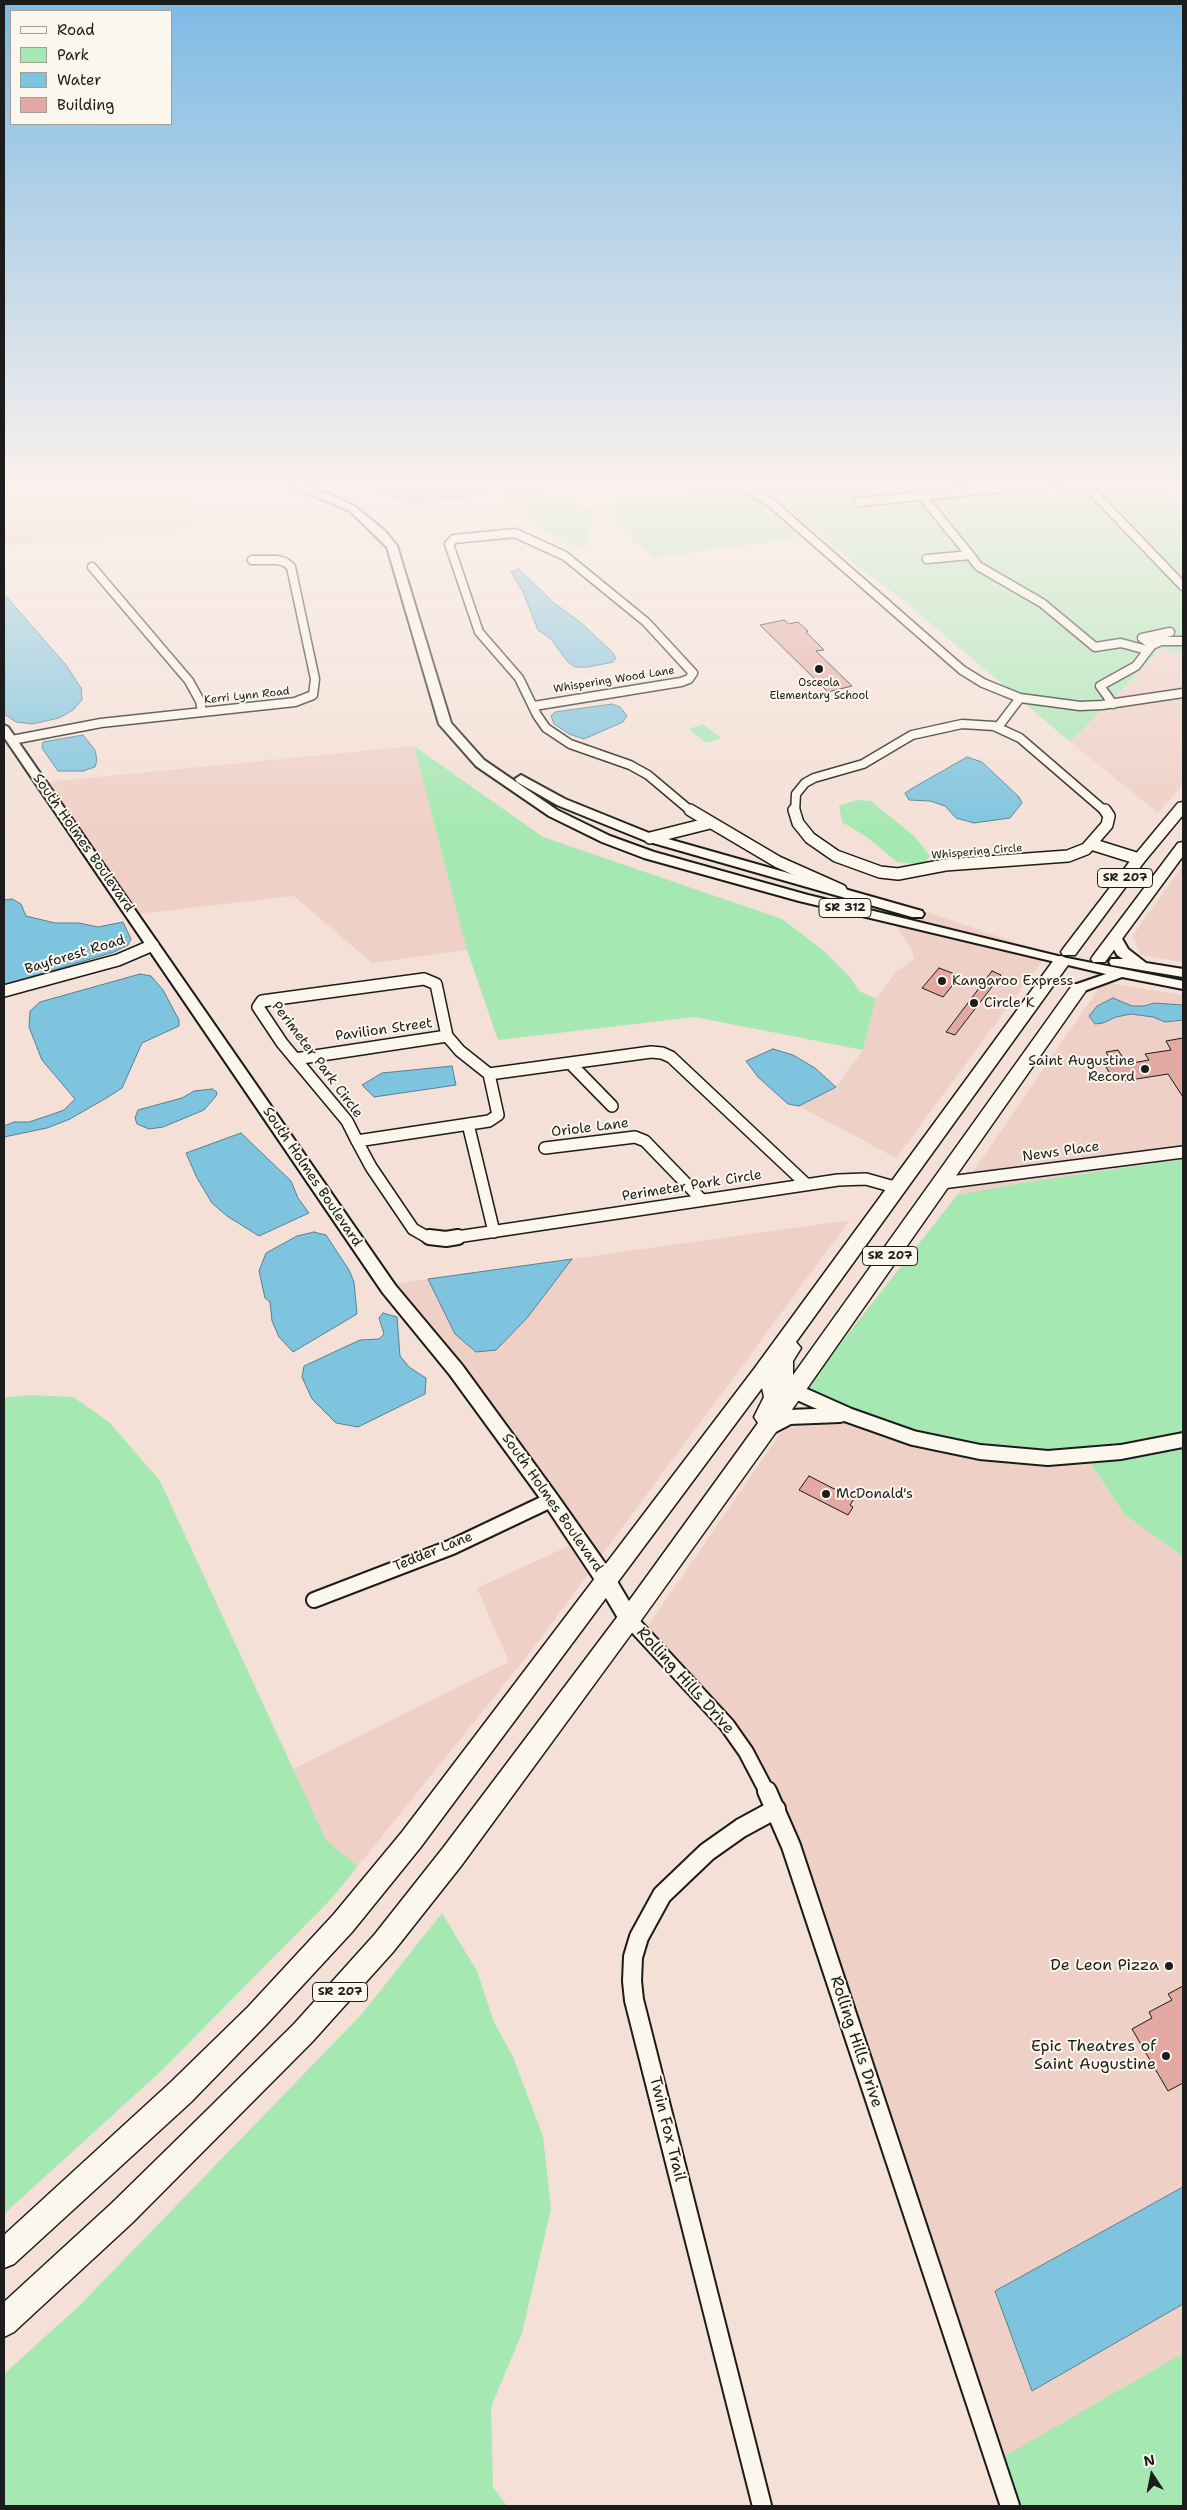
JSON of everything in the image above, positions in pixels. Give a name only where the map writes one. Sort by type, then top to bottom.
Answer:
[{"type":"highway","name":"SR 207","points":[[4,2254],[181,2092],[258,2016],[343,1924],[411,1840],[607,1582],[761,1376],[1066,956],[1139,859],[1183,806]]},
{"type":"highway","name":"SR 207","points":[[1096,963],[1183,846]]},
{"type":"highway","name":"SR 207","points":[[4,2322],[122,2213],[215,2122],[303,2033],[384,1943],[452,1857],[629,1619],[794,1391],[1079,988]]},
{"type":"highway","points":[[794,1391],[785,1381],[782,1363],[797,1341],[797,1326]]},
{"type":"highway","points":[[761,1376],[770,1382],[774,1392],[773,1401],[764,1415],[767,1428]]},
{"type":"main road","name":"SR 312","points":[[407,599],[445,724],[480,763],[553,813],[606,839],[630,848],[804,898],[1096,963],[1127,975],[1183,985]]},
{"type":"main road","name":"SR 312","points":[[442,710],[490,758],[532,786],[561,802],[650,838],[1066,956]]},
{"type":"main road","name":"South Holmes Boulevard","points":[[8,734],[389,1288],[456,1370],[551,1500],[607,1582],[629,1619]]},
{"type":"main road","points":[[630,848],[635,842],[650,838]]},
{"type":"main road","points":[[1115,938],[1122,952],[1145,967]]},
{"type":"main road","name":"SR 312","points":[[1096,963],[1145,967],[1183,973]]},
{"type":"main road","name":"SR 207","points":[[1079,988],[1096,963]]},
{"type":"main road","points":[[1079,988],[1112,976],[1127,975]]},
{"type":"street","points":[[119,599],[189,681],[200,701],[202,712]]},
{"type":"street","name":"Kerri Lynn Road","points":[[8,734],[296,702],[309,698],[314,691],[315,679],[298,599]]},
{"type":"street","name":"Whispering Wood Lane","points":[[468,599],[479,632],[519,678],[546,728],[557,737],[630,765],[648,775],[690,810],[710,823],[778,862],[863,899]]},
{"type":"street","name":"Whispering Wood Lane","points":[[534,706],[690,679],[693,673],[646,622],[618,599]]},
{"type":"street","points":[[881,599],[962,670],[983,683],[1020,698],[1066,705],[1114,704],[1183,693]]},
{"type":"street","points":[[1035,599],[1095,647],[1115,644],[1138,651],[1172,639],[1183,641]]},
{"type":"street","points":[[1148,648],[1142,638],[1170,632],[1172,639]]},
{"type":"street","points":[[1114,704],[1100,686],[1136,666],[1148,648]]},
{"type":"street","points":[[998,727],[1020,698]]},
{"type":"street","name":"Whispering Circle","points":[[962,724],[998,727],[1020,738],[1106,811],[1109,816],[1107,825],[1091,844],[1078,853],[1059,858],[945,865],[908,873],[890,874],[858,866],[836,856],[810,838],[798,823],[794,809],[796,794],[805,783],[814,778],[863,764],[900,740],[924,731],[962,724]]},
{"type":"street","points":[[650,838],[710,823]]},
{"type":"street","points":[[744,842],[754,854],[752,863],[746,866]]},
{"type":"street","points":[[1091,844],[1139,859]]},
{"type":"street","name":"Bayforest Road","points":[[4,991],[118,960],[154,945]]},
{"type":"street","name":"Perimeter Park Circle","points":[[447,1036],[436,984],[424,979],[262,1001],[258,1007],[295,1059],[339,1110],[390,1196],[420,1234],[427,1237],[446,1240],[806,1184],[866,1179],[898,1188]]},
{"type":"street","points":[[358,1140],[489,1121],[499,1112],[490,1074],[460,1051],[447,1036]]},
{"type":"street","name":"Pavilion Street","points":[[295,1059],[310,1055],[447,1036]]},
{"type":"street","name":"Perimeter Park Circle","points":[[490,1074],[651,1052],[671,1057],[806,1184]]},
{"type":"street","points":[[570,1063],[612,1106]]},
{"type":"street","points":[[468,1124],[494,1232]]},
{"type":"street","name":"Oriole Lane","points":[[545,1148],[635,1136],[644,1141],[685,1180],[702,1200]]},
{"type":"street","name":"News Place","points":[[942,1183],[1183,1152]]},
{"type":"street","points":[[794,1391],[848,1415],[913,1438],[980,1452],[1039,1458],[1121,1452],[1183,1440]]},
{"type":"street","points":[[767,1428],[789,1417],[824,1414],[848,1415]]},
{"type":"street","name":"Tedder Lane","points":[[314,1600],[452,1547],[551,1500]]},
{"type":"street","name":"Rolling Hills Drive","points":[[629,1619],[727,1725],[764,1782],[776,1809],[791,1846],[1010,2506]]},
{"type":"street","name":"Twin Fox Trail","points":[[762,2506],[634,2000],[632,1982],[633,1957],[639,1937],[662,1895],[707,1852],[741,1828],[776,1809]]},
{"type":"shaded area","points":[[1161,648],[1183,655],[1183,785],[1158,813],[1070,742]]},
{"type":"shaded area","points":[[414,746],[467,950],[372,963],[294,896],[137,914],[46,782]]},
{"type":"shaded area","points":[[1183,865],[1183,962],[1140,955],[1133,935]]},
{"type":"shaded area","points":[[866,892],[1048,953],[896,1158],[799,1106],[836,1087],[863,1050],[876,999],[896,972],[914,959],[911,948],[893,921]]},
{"type":"shaded area","points":[[1103,982],[1183,995],[1183,1005],[1154,1003],[1144,1006],[1132,1006],[1113,998],[1103,1023],[1116,1017],[1131,1014],[1153,1017],[1165,1022],[1183,1020],[1183,1159],[1021,1183],[957,1195]]},
{"type":"shaded area","points":[[850,1220],[599,1559],[393,1284],[428,1279],[455,1334],[527,1318],[572,1259]]},
{"type":"shaded area","points":[[451,1373],[591,1570],[535,1646],[358,1866],[326,1840],[293,1769],[509,1662],[477,1588],[569,1546]]},
{"type":"shaded area","points":[[847,1421],[1089,1461],[1124,1514],[1183,1557],[1183,2187],[995,2291],[1032,2390],[1183,2304],[1183,2353],[1003,2457],[783,1806],[769,1778],[732,1720],[646,1629],[786,1425],[792,1423]]},
{"type":"green space","points":[[1183,599],[1183,655],[1161,648],[1070,742],[903,600]]},
{"type":"green space","points":[[703,724],[721,738],[706,743],[689,729]]},
{"type":"green space","points":[[414,746],[543,837],[782,919],[824,951],[850,977],[859,991],[876,999],[863,1050],[695,1017],[498,1040],[467,950]]},
{"type":"green space","points":[[856,800],[871,801],[915,837],[930,856],[923,865],[897,862],[867,837],[842,822],[839,806]]},
{"type":"green space","points":[[1183,1159],[1183,1434],[1119,1446],[1046,1452],[999,1449],[914,1433],[807,1391],[823,1366],[957,1195],[1021,1183]]},
{"type":"green space","points":[[27,1395],[73,1397],[109,1422],[160,1481],[326,1840],[358,1866],[332,1898],[160,2072],[4,2214],[4,1398]]},
{"type":"green space","points":[[1183,1447],[1183,1557],[1124,1514],[1089,1461]]},
{"type":"green space","points":[[442,1913],[477,1971],[494,2022],[513,2057],[543,2136],[551,2209],[522,2333],[491,2407],[493,2487],[507,2506],[4,2506],[4,2374],[79,2306],[361,2015]]},
{"type":"green space","points":[[1183,2353],[1183,2506],[1020,2506],[1003,2457]]},
{"type":"water","points":[[4,599],[8,599],[66,665],[81,688],[82,700],[73,710],[59,718],[32,724],[16,722],[4,714]]},
{"type":"water","points":[[526,599],[550,599],[579,621],[616,658],[613,662],[588,667],[575,667],[567,661],[551,639],[538,630]]},
{"type":"water","points":[[612,704],[620,707],[627,716],[623,722],[584,739],[569,734],[554,724],[551,716],[555,712]]},
{"type":"water","points":[[83,735],[95,750],[97,760],[95,767],[83,771],[58,771],[42,748],[43,742]]},
{"type":"water","points":[[967,757],[982,762],[1019,797],[1022,803],[1010,818],[974,823],[956,818],[945,806],[930,801],[909,800],[905,793]]},
{"type":"water","points":[[12,899],[21,904],[26,916],[55,923],[79,923],[98,927],[123,922],[131,939],[128,945],[114,952],[4,985],[4,900]]},
{"type":"water","points":[[140,974],[151,976],[163,990],[179,1020],[179,1026],[142,1043],[122,1088],[108,1097],[70,1119],[47,1128],[4,1137],[4,1126],[14,1122],[29,1122],[64,1110],[75,1099],[42,1060],[29,1027],[30,1011],[40,1002]]},
{"type":"water","points":[[1113,998],[1132,1006],[1144,1006],[1154,1003],[1183,1005],[1183,1020],[1165,1022],[1153,1017],[1131,1014],[1095,1024],[1089,1016],[1097,1006]]},
{"type":"water","points":[[773,1049],[793,1055],[815,1068],[836,1087],[799,1106],[788,1104],[758,1077],[746,1061]]},
{"type":"water","points":[[452,1066],[456,1085],[374,1097],[362,1085],[382,1073]]},
{"type":"water","points":[[212,1089],[217,1092],[216,1096],[204,1110],[163,1127],[149,1129],[137,1124],[135,1118],[138,1110],[182,1098],[194,1091]]},
{"type":"water","points":[[241,1133],[291,1181],[298,1198],[309,1213],[259,1236],[227,1216],[212,1203],[197,1178],[186,1153]]},
{"type":"water","points":[[314,1232],[326,1235],[349,1270],[354,1282],[357,1314],[293,1352],[279,1337],[272,1321],[270,1302],[265,1298],[259,1271],[266,1253],[297,1236]]},
{"type":"water","points":[[572,1259],[527,1318],[496,1350],[476,1352],[455,1334],[428,1279]]},
{"type":"water","points":[[383,1313],[397,1317],[400,1356],[409,1367],[426,1378],[425,1394],[358,1427],[336,1423],[312,1399],[302,1377],[304,1366],[360,1340],[379,1339],[384,1334],[379,1318]]},
{"type":"water","points":[[1183,2187],[1183,2304],[1032,2391],[995,2291]]},
{"type":"building","name":"Osceola Elementary School","points":[[784,620],[789,624],[798,622],[808,631],[806,632],[824,650],[816,651],[852,686],[828,692],[760,625]]},
{"type":"building","name":"Kangaroo Express","points":[[939,968],[960,976],[943,997],[922,988]]},
{"type":"building","name":"Circle K","points":[[992,971],[1001,975],[955,1035],[946,1032]]},
{"type":"building","name":"Saint Augustine Record","points":[[1183,1038],[1183,1097],[1168,1074],[1124,1081],[1121,1076],[1112,1077],[1102,1060],[1110,1059],[1106,1052],[1118,1050],[1127,1064],[1149,1060],[1145,1054],[1171,1050],[1166,1041]]},
{"type":"building","name":"McDonald's","points":[[809,1476],[854,1499],[850,1505],[853,1507],[848,1515],[799,1490]]},
{"type":"building","name":"Epic Theatres of Saint Augustine","points":[[1183,1986],[1183,2083],[1168,2091],[1132,2029],[1152,2018],[1149,2012],[1172,2000],[1168,1994]]},
{"type":"place","name":"Osceola Elementary School","points":[[819,669]]},
{"type":"place","name":"Kangaroo Express","points":[[942,981]]},
{"type":"place","name":"Circle K","points":[[974,1003]]},
{"type":"place","name":"Saint Augustine Record","points":[[1145,1069]]},
{"type":"place","name":"McDonald's","points":[[826,1494]]},
{"type":"place","name":"De Leon Pizza","points":[[1169,1966]]},
{"type":"place","name":"Epic Theatres of Saint Augustine","points":[[1166,2056]]}]
